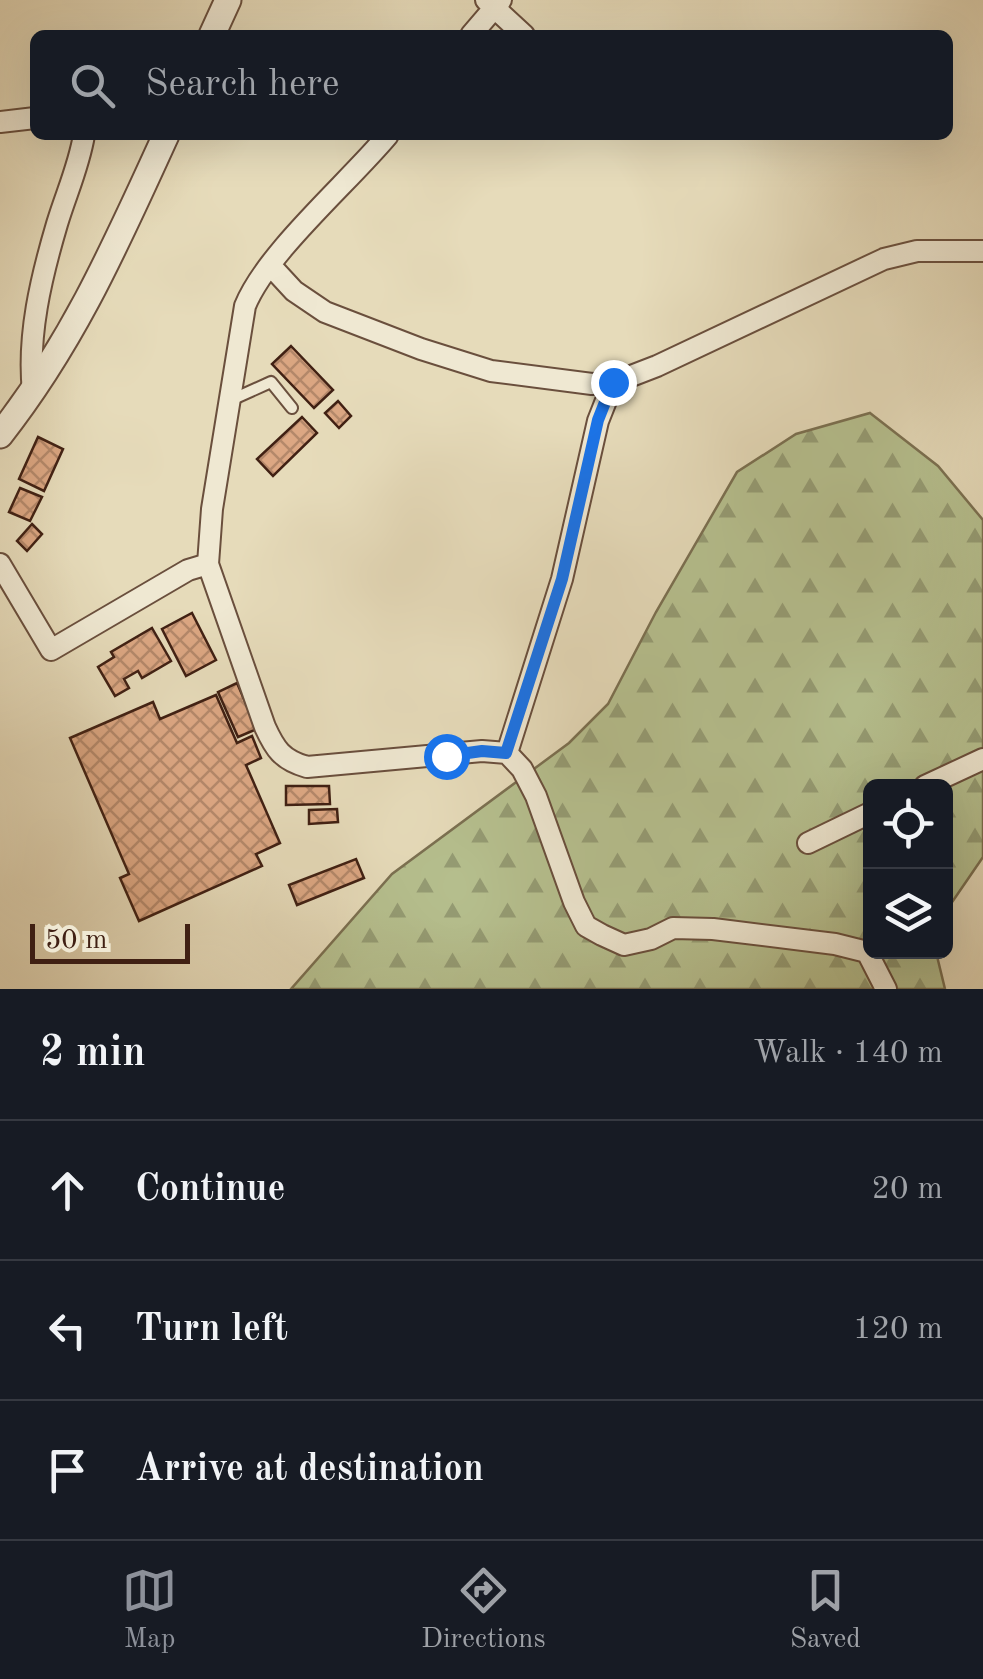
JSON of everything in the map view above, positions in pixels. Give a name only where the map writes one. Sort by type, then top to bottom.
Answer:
[{"type":"street","points":[[214,30],[228,0]]},
{"type":"street","points":[[475,30],[494,2],[519,30]]},
{"type":"street","points":[[0,122],[30,119]]},
{"type":"street","points":[[33,392],[33,326],[83,140]]},
{"type":"street","points":[[0,435],[74,330],[164,140]]},
{"type":"street","points":[[383,140],[258,279],[245,306],[212,509],[208,564],[277,753],[306,767],[482,751],[506,753],[522,769],[536,796],[586,926],[624,945],[651,939],[673,928],[834,944],[868,952],[886,989]]},
{"type":"street","points":[[270,265],[294,290],[325,312],[420,349],[491,371],[592,384],[613,382],[773,314],[884,259],[918,251],[983,251]]},
{"type":"street","points":[[506,753],[562,579],[598,420],[613,382]]},
{"type":"street","points":[[0,564],[50,650],[188,570],[208,564]]},
{"type":"street","points":[[940,779],[983,759]]},
{"type":"street","points":[[808,843],[863,816]]},
{"type":"lane","points":[[230,400],[272,382],[292,408]]},
{"type":"green space","points":[[870,413],[938,466],[983,520],[983,857],[953,901],[953,779],[863,779],[863,959],[938,959],[945,989],[291,989],[392,874],[569,743],[608,704],[737,472],[796,434]]},
{"type":"building","points":[[291,346],[333,390],[314,408],[272,364]]},
{"type":"building","points":[[338,401],[351,416],[339,428],[325,413]]},
{"type":"building","points":[[302,417],[317,433],[273,476],[257,459]]},
{"type":"building","points":[[38,437],[63,449],[44,491],[19,479]]},
{"type":"building","points":[[20,488],[42,497],[30,521],[9,512]]},
{"type":"building","points":[[32,524],[42,534],[27,551],[17,541]]},
{"type":"building","points":[[192,613],[216,660],[186,676],[162,629]]},
{"type":"building","points":[[152,628],[171,661],[142,678],[138,671],[124,679],[129,688],[115,696],[98,667],[114,657],[111,652]]},
{"type":"building","points":[[237,683],[257,729],[238,737],[218,692]]},
{"type":"building","points":[[216,695],[237,743],[252,736],[261,758],[246,765],[280,843],[256,854],[262,866],[139,921],[120,878],[129,874],[70,738],[153,702],[160,719]]},
{"type":"building","points":[[286,786],[329,786],[330,804],[286,805]]},
{"type":"building","points":[[337,809],[338,822],[309,824],[309,810]]},
{"type":"building","points":[[356,859],[364,878],[297,905],[289,885]]},
{"type":"route","points":[[446,756],[482,751],[506,753],[562,579],[598,420],[613,382]]}]
